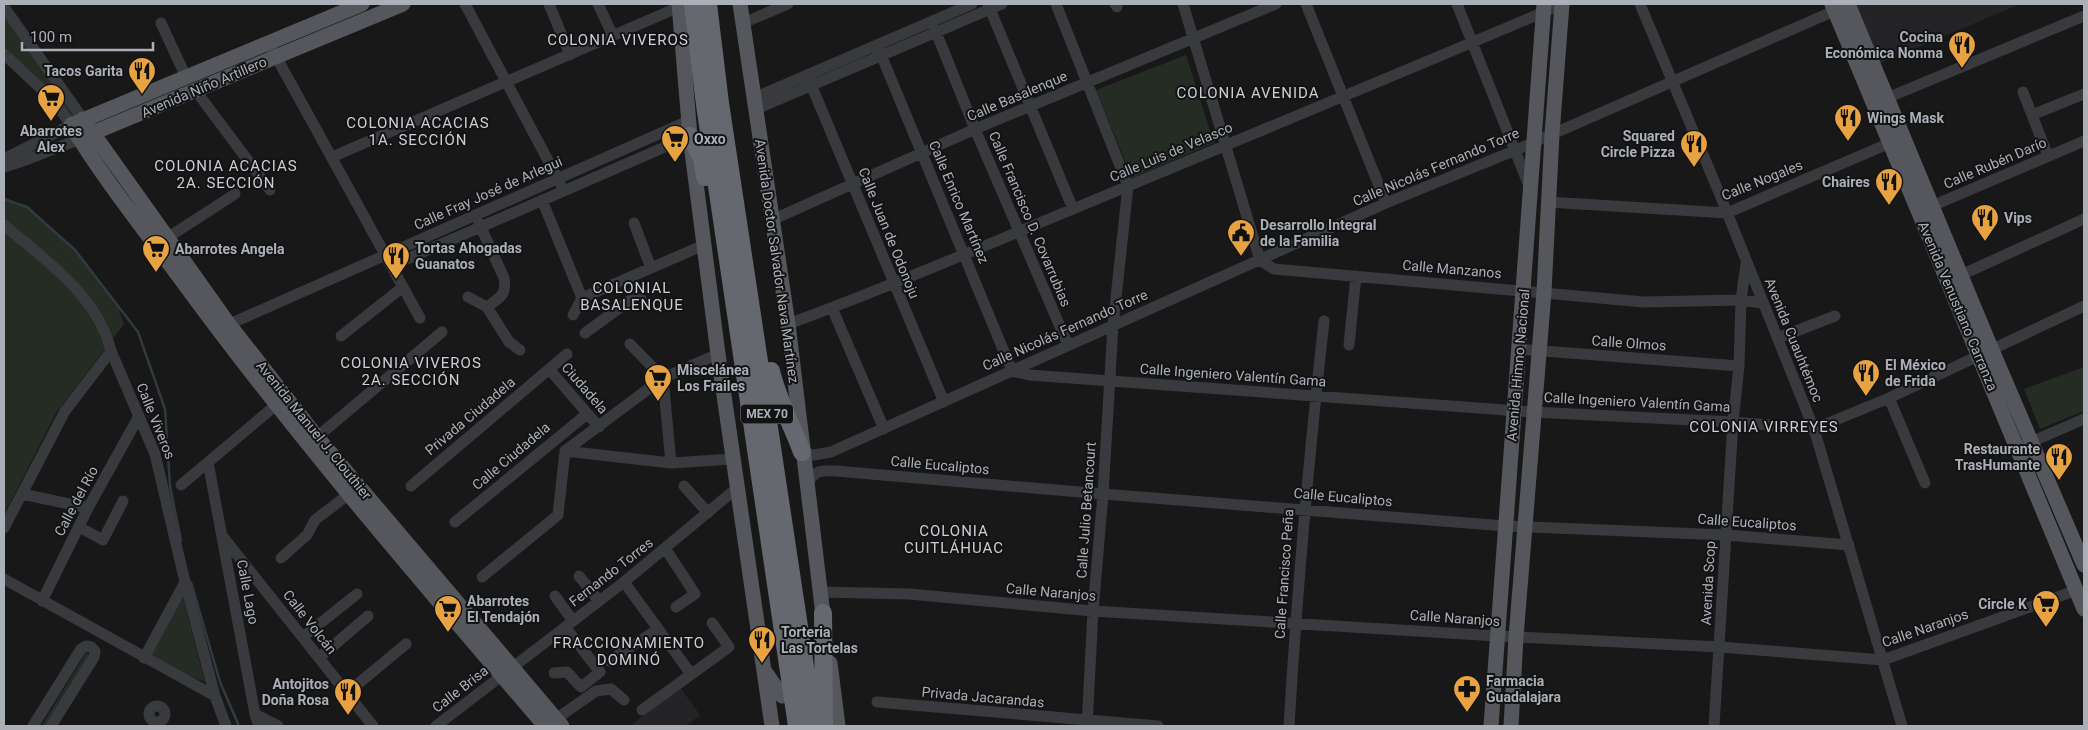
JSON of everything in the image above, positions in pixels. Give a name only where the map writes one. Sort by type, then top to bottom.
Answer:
[{"type":"highway","name":"MEX 70","points":[[708,4],[713,104],[748,387],[797,726]]},
{"type":"highway","name":"MEX 70","points":[[684,5],[713,104],[748,281],[814,726]]},
{"type":"highway","points":[[689,129],[702,158],[728,318],[748,387]]},
{"type":"highway","points":[[748,281],[776,392],[789,418],[802,452]]},
{"type":"highway","points":[[767,519],[772,632],[786,726]]},
{"type":"highway","points":[[823,613],[824,726]]},
{"type":"main road","name":"Avenida Niño Artillero","points":[[77,122],[362,4]]},
{"type":"main road","name":"Avenida Niño Artillero","points":[[86,136],[403,4]]},
{"type":"main road","name":"Avenida Doctor Salvador Nava Martínez","points":[[740,4],[788,324],[806,485],[838,726]]},
{"type":"main road","name":"Avenida Himno Nacional","points":[[1511,726],[1533,412],[1544,292],[1552,134],[1562,4]]},
{"type":"main road","points":[[684,5],[689,129],[718,354],[772,726]]},
{"type":"main road","name":"Avenida Venustiano Carranza","points":[[1838,6],[1888,98],[1926,209],[2024,445],[2084,609]]},
{"type":"main road","name":"Avenida Venustiano Carranza","points":[[1838,6],[1890,143],[1961,275],[1985,351]]},
{"type":"main road","name":"Avenida Himno Nacional","points":[[1492,726],[1543,8]]},
{"type":"main road","name":"Avenida Manuel J. Clouthier","points":[[77,122],[223,327],[276,405],[349,494],[554,724]]},
{"type":"main road","name":"Avenida Manuel J. Clouthier","points":[[86,136],[167,238],[223,327],[317,437],[507,672]]},
{"type":"main road","name":"Avenida Venustiano Carranza","points":[[2024,445],[2084,565]]},
{"type":"main road","points":[[764,669],[782,696]]},
{"type":"street","points":[[465,4],[564,190]]},
{"type":"street","points":[[550,4],[570,55]]},
{"type":"street","points":[[598,4],[613,36]]},
{"type":"street","points":[[743,23],[788,4]]},
{"type":"street","points":[[934,27],[972,4]]},
{"type":"street","points":[[755,103],[934,27],[989,6],[1002,4]]},
{"type":"street","points":[[1056,4],[1128,186]]},
{"type":"street","points":[[1183,4],[1260,260]]},
{"type":"street","name":"Calle Basalenque","points":[[772,220],[975,129],[1276,4]]},
{"type":"street","points":[[1306,4],[1386,203]]},
{"type":"street","points":[[1457,4],[1531,192]]},
{"type":"street","name":"Calle Luis de Velasco","points":[[788,324],[832,308],[1345,97],[1543,8],[1562,4]]},
{"type":"street","name":"Avenida Cuauhtémoc","points":[[1640,4],[1728,213],[1814,429],[1902,726]]},
{"type":"street","points":[[332,157],[684,5]]},
{"type":"street","points":[[989,6],[1073,209]]},
{"type":"street","name":"Calle Nicolás Fernando Torre","points":[[802,452],[814,455],[831,452],[1068,344],[1113,326],[1386,203],[1516,150],[1838,6]]},
{"type":"street","points":[[4,7],[77,122]]},
{"type":"street","points":[[1888,98],[2084,16]]},
{"type":"street","points":[[161,23],[186,77]]},
{"type":"street","name":"Calle Francisco D. Covarrubias","points":[[934,27],[975,129],[1068,344]]},
{"type":"street","points":[[268,43],[277,56],[420,318]]},
{"type":"street","name":"Calle Enrico Martínez","points":[[880,50],[1012,371]]},
{"type":"street","points":[[4,54],[77,122]]},
{"type":"street","name":"Calle Juan de Odonoju","points":[[809,81],[944,402]]},
{"type":"street","points":[[196,91],[270,190]]},
{"type":"street","points":[[2023,92],[2048,156]]},
{"type":"street","points":[[2032,115],[2084,94]]},
{"type":"street","name":"Avenida Niño Artillero","points":[[5,162],[77,122]]},
{"type":"street","name":"Calle Fray José de Arlegui","points":[[223,327],[558,178],[689,129]]},
{"type":"street","name":"Calle Fray José de Arlegui","points":[[391,266],[564,190],[689,129]]},
{"type":"street","name":"Avenida Niño Artillero","points":[[5,162],[86,136]]},
{"type":"street","name":"Calle Rubén Darío","points":[[1926,209],[2084,141]]},
{"type":"street","name":"Calle Nogales","points":[[1548,202],[1728,213],[1890,143]]},
{"type":"street","name":"Calle Julio Betancourt","points":[[1087,724],[1113,326],[1128,186]]},
{"type":"street","points":[[167,238],[235,194]]},
{"type":"street","points":[[542,200],[582,298]]},
{"type":"street","points":[[475,215],[504,278],[506,288],[503,295],[488,307]]},
{"type":"street","points":[[1961,275],[2084,220]]},
{"type":"street","points":[[634,223],[652,268]]},
{"type":"street","name":"Calle Viveros","points":[[4,225],[63,275],[91,308],[107,334],[111,351],[156,454],[185,582],[214,696],[226,726]]},
{"type":"street","points":[[572,315],[582,298],[704,245]]},
{"type":"street","name":"Calle Manzanos","points":[[1260,260],[1274,269],[1644,302],[1741,300],[1763,303]]},
{"type":"street","name":"Avenida Scop","points":[[1714,726],[1733,422],[1739,366],[1741,300],[1746,262]]},
{"type":"street","points":[[1349,345],[1356,276]]},
{"type":"street","points":[[622,280],[629,301]]},
{"type":"street","points":[[341,336],[403,288]]},
{"type":"street","points":[[468,297],[488,307],[509,342],[520,350]]},
{"type":"street","points":[[585,333],[629,301],[641,299]]},
{"type":"street","name":"Calle Ingeniero Valentín Gama","points":[[1012,371],[1029,375],[1110,382],[1315,395],[1533,412],[1733,422],[1814,429],[1889,398],[1985,351],[2084,306]]},
{"type":"street","points":[[832,308],[884,429]]},
{"type":"street","points":[[1778,338],[1835,316]]},
{"type":"street","name":"Calle Francisco Peña","points":[[1289,726],[1304,509],[1324,321]]},
{"type":"street","points":[[317,437],[442,332]]},
{"type":"street","points":[[630,344],[663,378],[671,462]]},
{"type":"street","name":"Calle Olmos","points":[[1518,349],[1739,366]]},
{"type":"street","points":[[4,528],[65,411],[111,351]]},
{"type":"street","name":"Privada Ciudadela","points":[[410,486],[567,354]]},
{"type":"street","points":[[482,577],[558,515],[565,451],[663,378],[718,354]]},
{"type":"street","name":"Ciudadela","points":[[549,369],[599,427]]},
{"type":"street","points":[[1889,398],[1925,483]]},
{"type":"street","points":[[181,485],[276,405]]},
{"type":"street","name":"Calle Ciudadela","points":[[455,522],[587,414]]},
{"type":"street","name":"Calle del Río","points":[[42,601],[88,508],[139,416]]},
{"type":"street","points":[[2024,445],[2084,419]]},
{"type":"street","points":[[565,451],[671,462],[733,459]]},
{"type":"street","points":[[831,452],[829,462],[836,471]]},
{"type":"street","name":"Calle Lago","points":[[208,462],[255,714],[259,726]]},
{"type":"street","name":"Calle Eucaliptos","points":[[806,485],[813,474],[817,472],[836,471],[1506,526],[1726,535],[1849,545]]},
{"type":"street","points":[[684,486],[708,513]]},
{"type":"street","name":"Fernando Torres","points":[[507,672],[624,582],[737,488]]},
{"type":"street","points":[[22,494],[88,508]]},
{"type":"street","points":[[281,558],[307,535],[314,520],[349,494]]},
{"type":"street","points":[[79,527],[103,540],[123,500]]},
{"type":"street","name":"Calle Volcán","points":[[222,536],[374,726]]},
{"type":"street","points":[[665,548],[694,594],[676,607]]},
{"type":"street","points":[[579,576],[599,601]]},
{"type":"street","points":[[4,579],[214,696]]},
{"type":"street","points":[[144,658],[185,582]]},
{"type":"street","points":[[624,582],[691,674]]},
{"type":"street","name":"Calle Naranjos","points":[[820,592],[909,594],[1093,611],[1497,636],[1720,647],[1883,660],[2077,590]]},
{"type":"street","points":[[303,637],[357,594]]},
{"type":"street","points":[[554,673],[566,672],[581,686],[600,672],[569,624],[555,596]]},
{"type":"street","points":[[319,658],[368,616]]},
{"type":"street","points":[[642,710],[729,647],[712,623]]},
{"type":"street","points":[[609,661],[658,630]]},
{"type":"street","points":[[347,693],[406,644]]},
{"type":"street","points":[[33,726],[81,650],[86,646],[91,647],[95,651],[94,658],[51,726]]},
{"type":"street","name":"Calle Brisa","points":[[436,726],[507,672]]},
{"type":"street","points":[[554,724],[596,691],[612,689],[624,700]]},
{"type":"street","name":"Privada Jacarandas","points":[[877,702],[1087,724],[1158,726]]},
{"type":"street","points":[[255,714],[278,726]]},
{"type":"shaded area","points":[[1848,4],[2020,4],[1874,66]]},
{"type":"shaded area","points":[[4,12],[78,120],[74,122],[4,50]]},
{"type":"shaded area","points":[[1186,55],[1214,143],[1132,178],[1096,90]]},
{"type":"shaded area","points":[[4,200],[27,208],[76,251],[118,306],[124,324],[56,413],[4,515]]},
{"type":"shaded area","points":[[2084,367],[2084,411],[2040,429],[2024,389]]},
{"type":"shaded area","points":[[183,597],[205,682],[149,659]]},
{"type":"shaded area","points":[[86,653],[91,656],[49,726],[41,726]]},
{"type":"shaded area","points":[[680,687],[700,715],[686,726],[630,726]]},
{"type":"waterway","points":[[4,199],[27,207],[75,250],[138,332],[165,409],[170,486],[181,540]]},
{"type":"waterway","points":[[191,582],[220,682],[239,726]]},
{"type":"place","name":"Cocina Económica Nonma","points":[[1962,69]]},
{"type":"place","name":"Tacos Garita","points":[[142,95]]},
{"type":"place","name":"Abarrotes Alex","points":[[51,122]]},
{"type":"place","name":"Wings Mask","points":[[1848,142]]},
{"type":"place","name":"Oxxo","points":[[675,163]]},
{"type":"place","name":"Squared Circle Pizza","points":[[1694,168]]},
{"type":"place","name":"Chaires","points":[[1889,206]]},
{"type":"place","name":"Vips","points":[[1985,242]]},
{"type":"place","name":"Desarrollo Integral de la Familia","points":[[1241,257]]},
{"type":"place","name":"Abarrotes Angela","points":[[156,273]]},
{"type":"place","name":"Tortas Ahogadas Guanatos","points":[[396,280]]},
{"type":"place","name":"El México de Frida","points":[[1866,397]]},
{"type":"place","name":"Miscelánea Los Frailes","points":[[658,402]]},
{"type":"place","name":"Restaurante TrasHumante","points":[[2059,481]]},
{"type":"place","name":"Circle K","points":[[2046,628]]},
{"type":"place","name":"Abarrotes El Tendajón","points":[[448,633]]},
{"type":"place","name":"Torteria Las Tortelas","points":[[762,664]]},
{"type":"place","name":"Farmacia Guadalajara","points":[[1467,713]]},
{"type":"place","name":"Antojitos Doña Rosa","points":[[348,716]]},
{"type":"district","name":"COLONIA VIVEROS","points":[[618,40]]},
{"type":"district","name":"COLONIA AVENIDA","points":[[1248,93]]},
{"type":"district","name":"COLONIA ACACIAS 1A. SECCIÓN","points":[[418,132]]},
{"type":"district","name":"COLONIA ACACIAS 2A. SECCIÓN","points":[[226,174]]},
{"type":"district","name":"COLONIAL BASALENQUE","points":[[632,296]]},
{"type":"district","name":"COLONIA VIVEROS 2A. SECCIÓN","points":[[411,372]]},
{"type":"district","name":"COLONIA VIRREYES","points":[[1764,427]]},
{"type":"district","name":"COLONIA CUITLÁHUAC","points":[[954,540]]},
{"type":"district","name":"FRACCIONAMIENTO DOMINÓ","points":[[629,652]]}]
